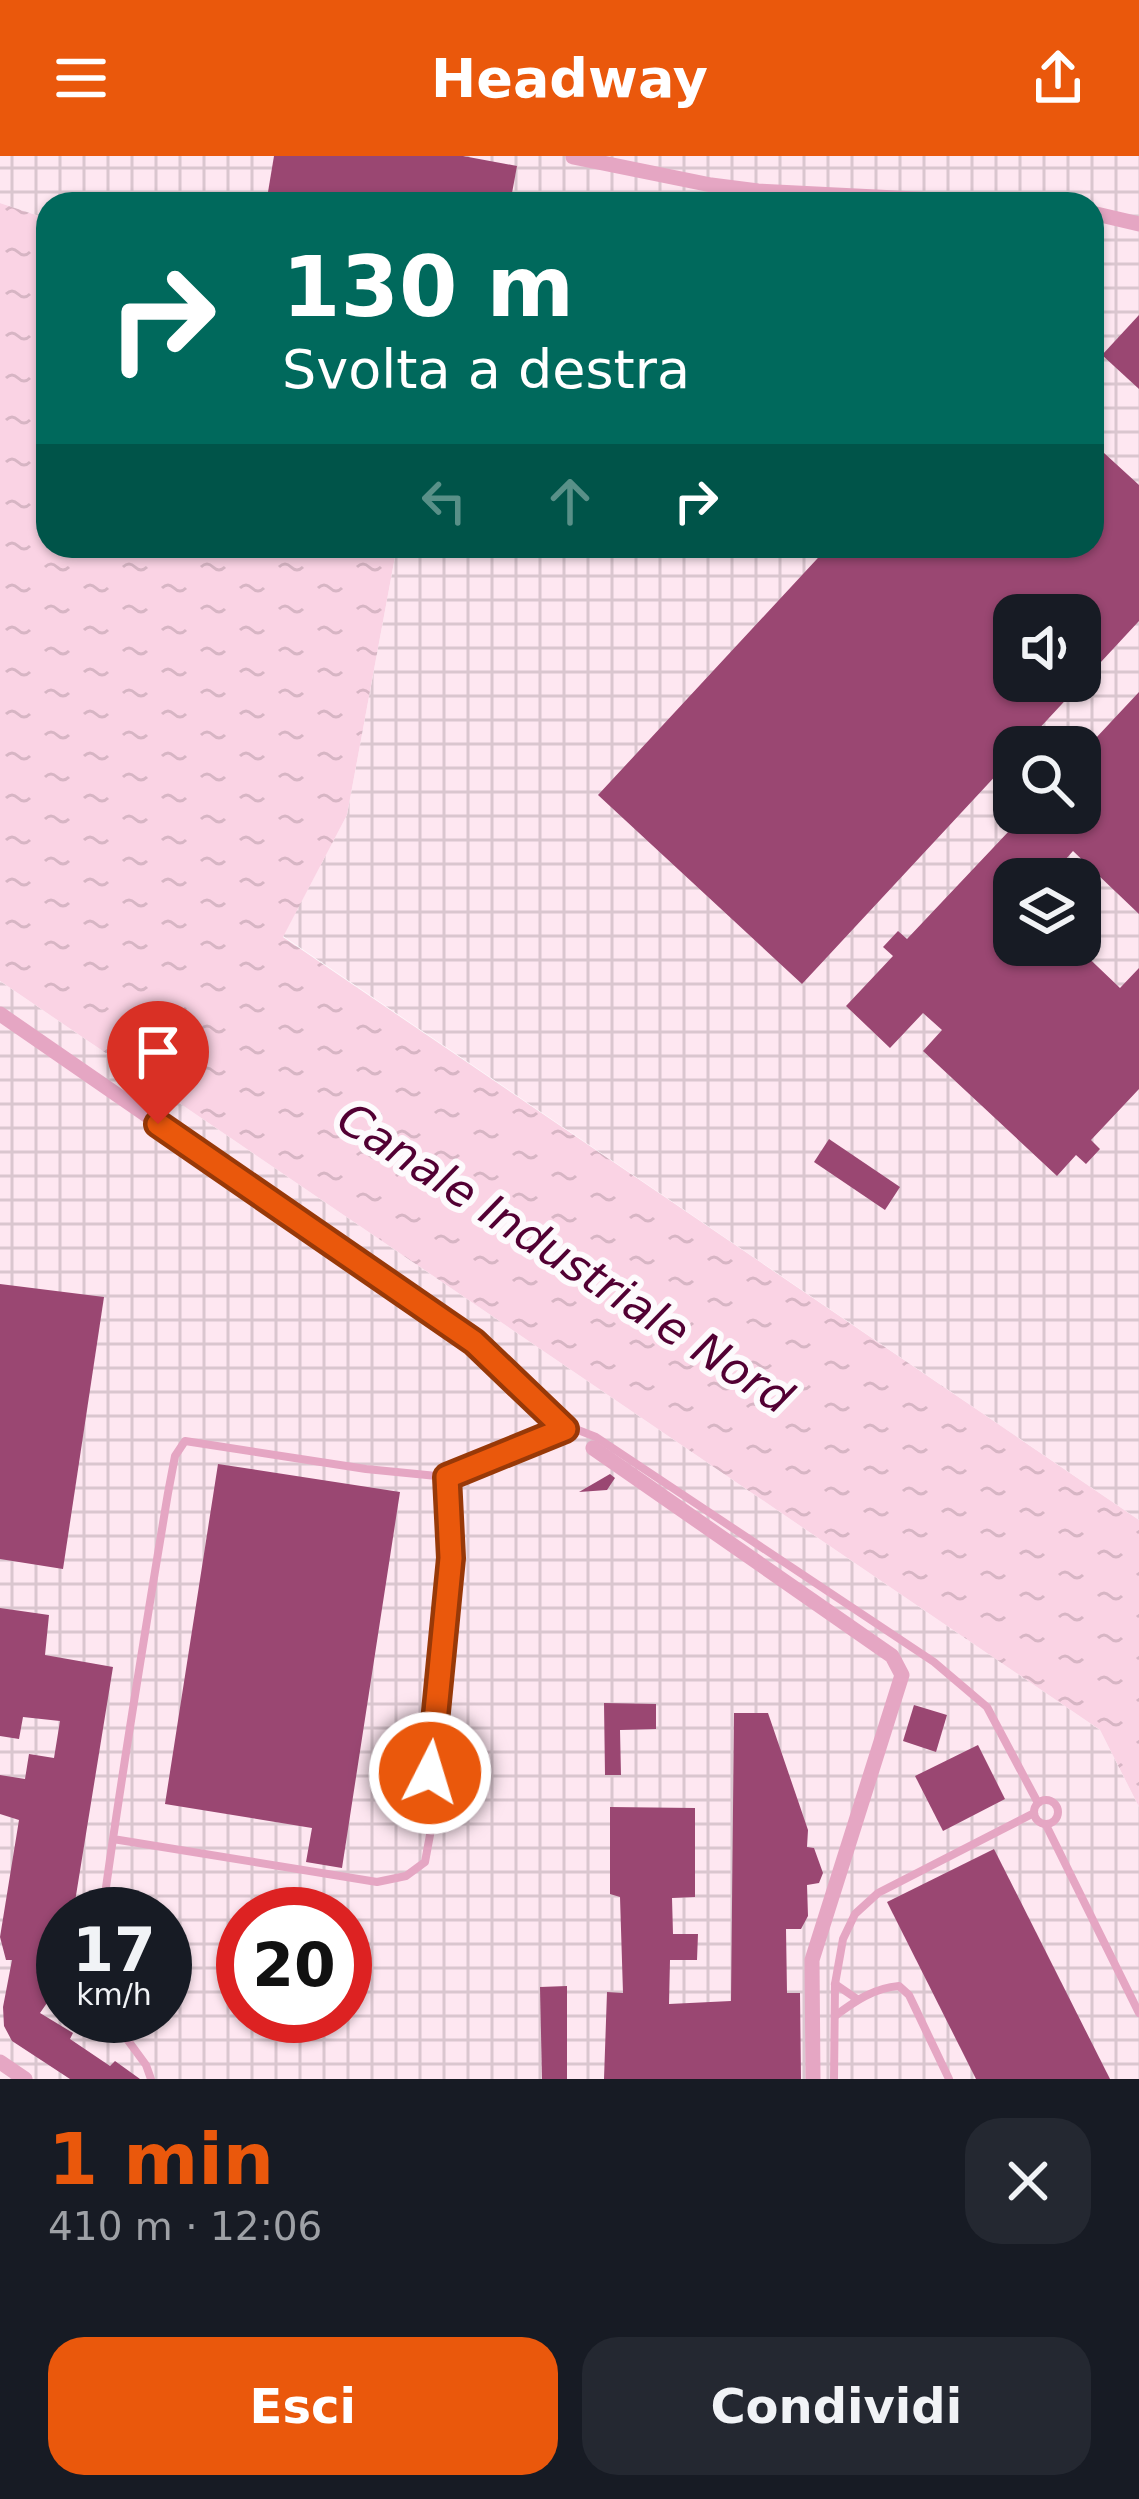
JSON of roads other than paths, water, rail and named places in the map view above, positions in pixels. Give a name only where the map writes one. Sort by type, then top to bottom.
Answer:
[{"type":"street","points":[[573,157],[691,182],[795,192]]},
{"type":"street","points":[[1104,216],[1139,224]]},
{"type":"street","points":[[0,1014],[474,1342],[565,1429]]},
{"type":"street","points":[[593,1448],[892,1656],[902,1675],[812,1960],[813,2079]]},
{"type":"street","points":[[0,2062],[25,2079]]},
{"type":"lane","points":[[106,1887],[168,1493],[175,1456],[185,1441],[447,1477],[565,1429],[578,1430],[596,1436],[979,1697],[1036,1808],[1038,1822],[1046,1825],[1139,2014]]},
{"type":"lane","points":[[112,1839],[377,1882],[406,1876],[425,1862],[432,1824],[430,1773],[451,1558],[447,1477]]},
{"type":"lane","points":[[834,2079],[836,1984],[845,1932],[855,1914],[869,1899],[1048,1800],[1058,1807],[1056,1820],[1046,1825]]},
{"type":"lane","points":[[836,1984],[856,2000]]},
{"type":"lane","points":[[834,2017],[856,2000],[885,1988],[903,1988],[949,2079]]},
{"type":"lane","points":[[130,2043],[151,2079]]},
{"type":"water","name":"Canale Industriale Nord","points":[[0,203],[36,215],[36,558],[395,558],[347,815],[283,937],[1139,1520],[1139,1807],[1100,1730],[0,981]]}]
